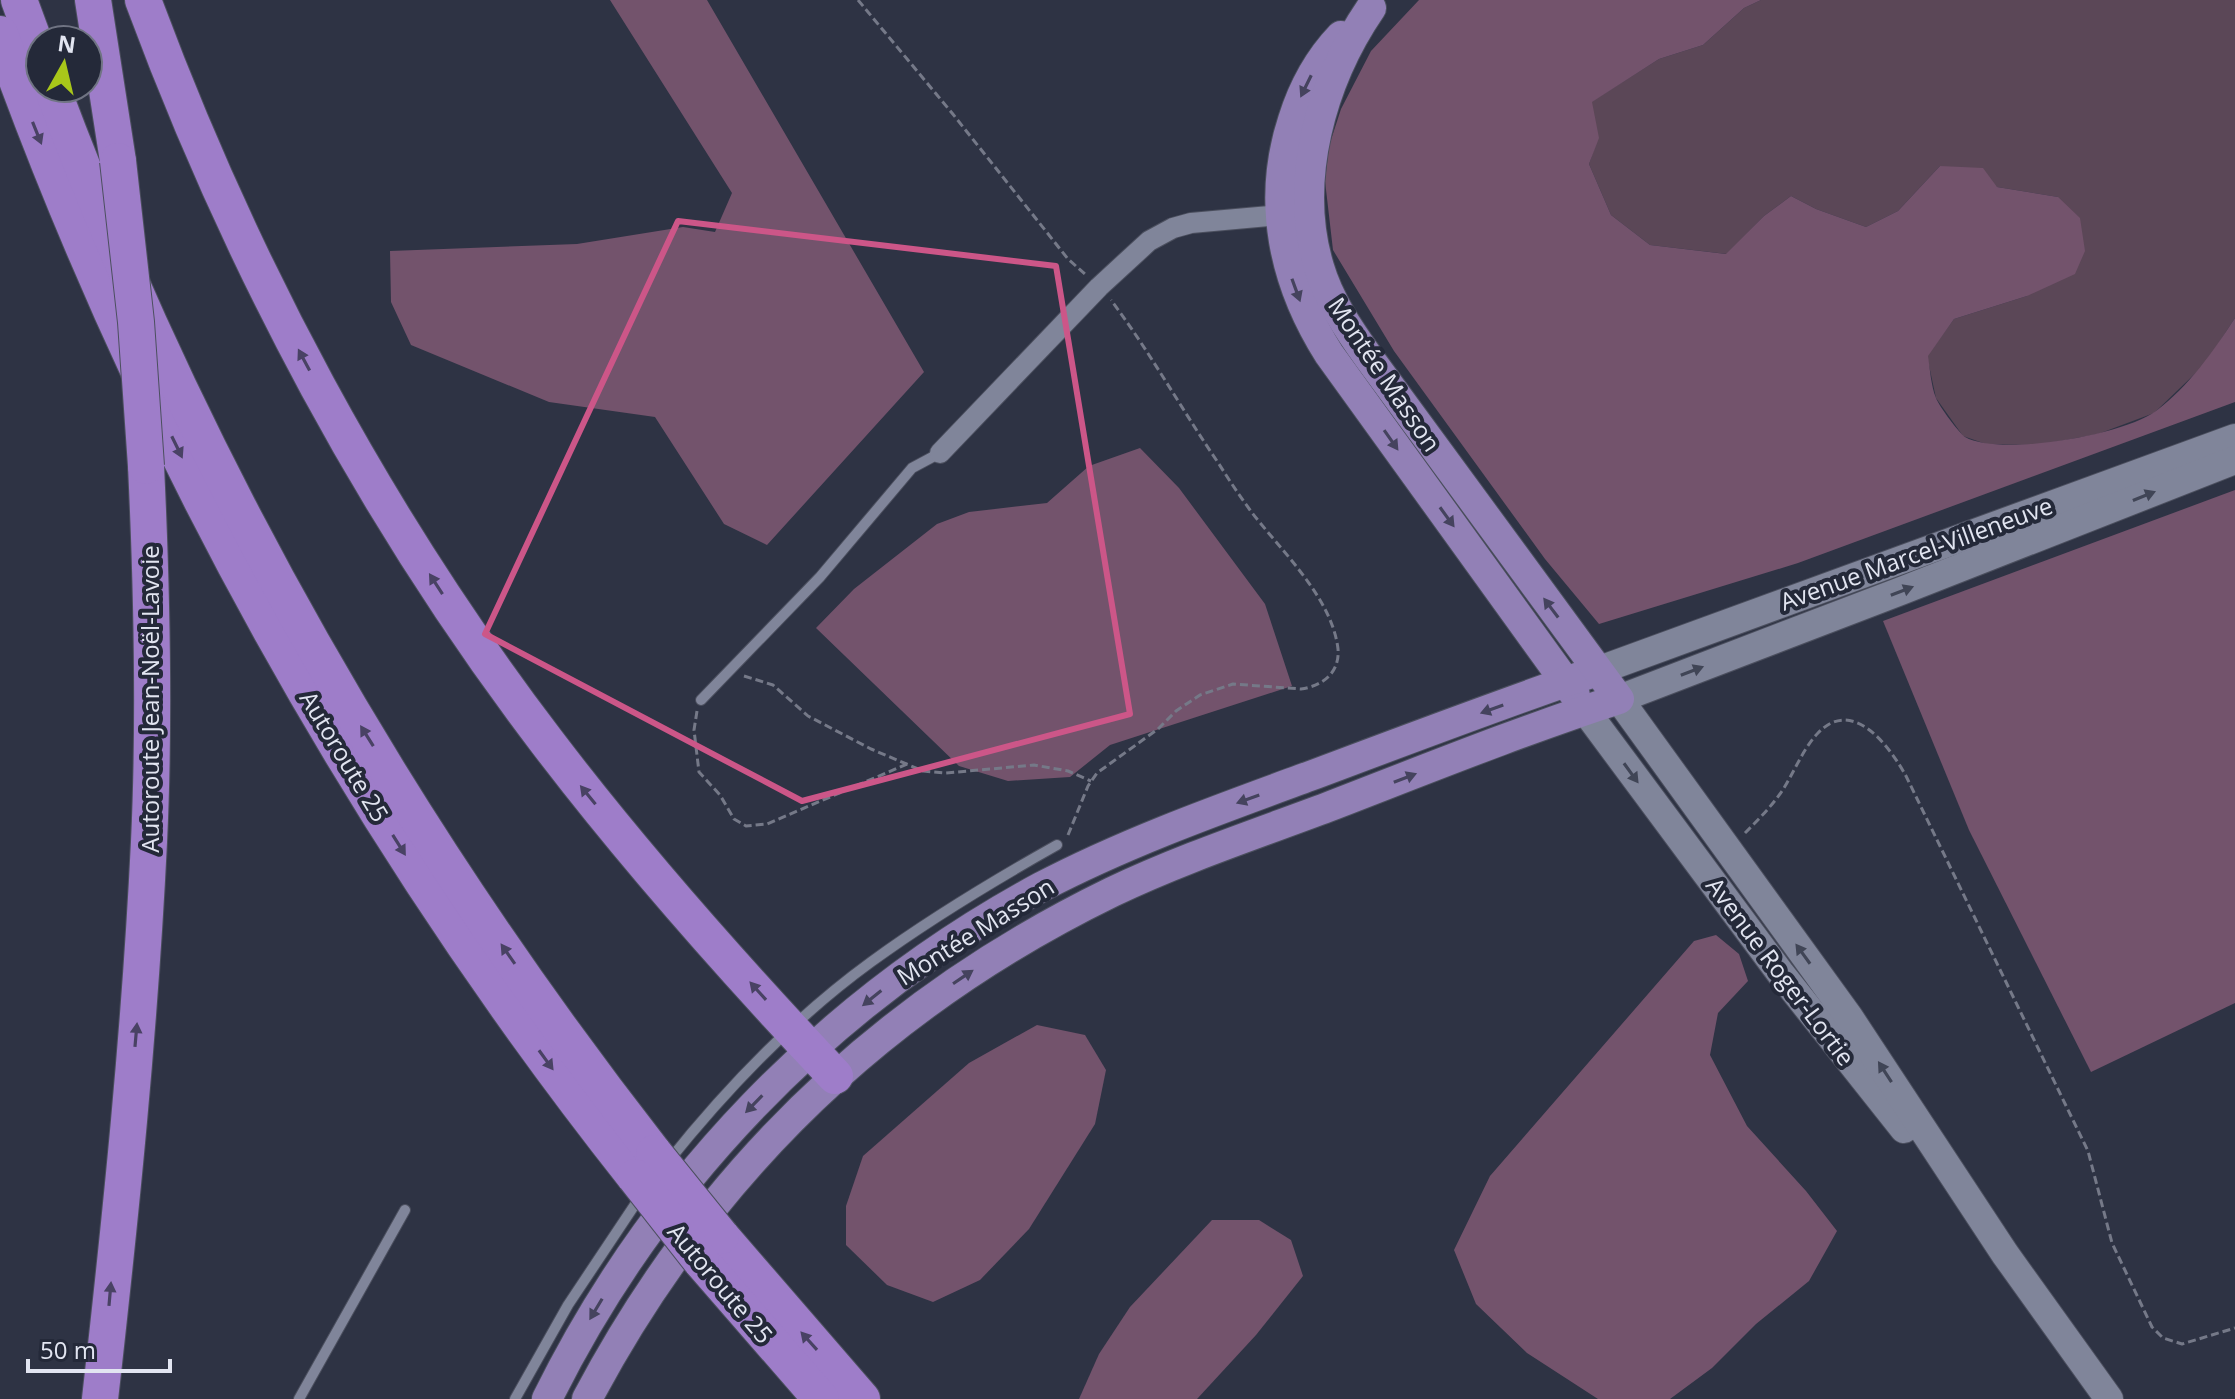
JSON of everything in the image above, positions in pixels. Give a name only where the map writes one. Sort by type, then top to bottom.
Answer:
[{"type":"highway","points":[[19,0],[28,24]]},
{"type":"highway","name":"Autoroute Jean-Noël-Lavoie","points":[[93,0],[118,161],[136,322],[152,608],[149,842],[135,1047],[100,1399]]},
{"type":"highway","points":[[143,0],[193,127],[260,274],[326,402],[403,532],[491,665],[582,787],[711,940],[835,1076]]},
{"type":"highway","name":"Autoroute 25","points":[[0,34],[62,195],[134,358],[208,511],[272,632],[339,747],[443,913],[519,1022],[644,1165],[711,1249],[821,1399]]},
{"type":"highway","name":"Autoroute 25","points":[[59,104],[152,329],[251,530],[325,665],[485,922],[578,1053],[644,1165]]},
{"type":"highway","name":"Autoroute 25","points":[[711,1249],[862,1399]]},
{"type":"main road","name":"Montée Masson","points":[[547,1399],[602,1299],[651,1226],[801,1039],[875,996],[1002,909],[1067,874],[1210,813],[1597,671],[1343,320],[1280,183],[1284,151],[1307,83],[1332,47],[1374,4]]},
{"type":"main road","name":"Montée Masson","points":[[1295,214],[1291,276],[1314,330],[1565,682]]},
{"type":"main road","name":"Avenue Roger-Lortie","points":[[1597,671],[1619,699]]},
{"type":"main road","name":"Avenue Roger-Lortie","points":[[1565,682],[1585,710]]},
{"type":"main road","name":"Montée Masson","points":[[587,1399],[629,1322],[674,1255],[741,1171],[835,1076],[906,1018],[977,967],[1114,891],[1281,824],[1619,699]]},
{"type":"street","points":[[940,453],[1099,287],[1141,248],[1173,228],[1208,220],[1295,214]]},
{"type":"street","name":"Avenue Marcel-Villeneuve","points":[[1597,671],[2235,438]]},
{"type":"street","name":"Avenue Marcel-Villeneuve","points":[[1619,699],[2235,460]]},
{"type":"street","name":"Avenue Roger-Lortie","points":[[1619,699],[1849,1017],[2005,1254],[2109,1399]]},
{"type":"street","name":"Avenue Roger-Lortie","points":[[1585,710],[1827,1035],[2005,1254]]},
{"type":"lane","points":[[701,700],[820,577],[912,468],[940,453]]},
{"type":"lane","points":[[515,1399],[568,1305],[627,1213],[682,1144],[741,1078],[801,1039],[870,963],[949,910],[1057,845]]},
{"type":"lane","points":[[299,1399],[405,1210]]},
{"type":"path","points":[[858,0],[1068,259],[1099,287],[1121,314],[1251,511],[1297,567],[1319,601],[1338,651],[1333,672],[1312,687],[1233,684],[1200,695],[1176,711],[1158,729],[1097,773],[1070,832],[1057,845]]},
{"type":"path","points":[[730,670],[773,685],[808,716],[871,749],[923,771],[946,773],[1034,765],[1050,766],[1091,781]]},
{"type":"path","points":[[701,700],[694,730],[699,772],[720,795],[728,812],[746,826],[767,824],[908,764]]},
{"type":"path","points":[[1728,850],[1775,800],[1808,746],[1832,722],[1848,720],[1873,733],[1885,744],[1906,776],[2088,1151],[2112,1243],[2152,1327],[2163,1338],[2182,1344],[2191,1344],[2235,1328]]},
{"type":"highlighted area","points":[[678,221],[1056,266],[1130,714],[802,801],[485,634]]},
{"type":"shaded area","points":[[610,0],[707,0],[924,372],[767,545],[724,524],[655,417],[549,402],[411,345],[391,302],[390,251],[577,244],[683,227],[715,232],[732,193]]},
{"type":"shaded area","points":[[1419,0],[1761,0],[1744,8],[1703,45],[1659,59],[1592,102],[1599,138],[1589,164],[1611,215],[1650,245],[1726,254],[1764,216],[1791,196],[1816,209],[1866,227],[1898,211],[1940,166],[1983,168],[1997,187],[2058,197],[2080,218],[2085,251],[2075,274],[2027,296],[1954,319],[1928,356],[1936,398],[1962,435],[1982,443],[2032,444],[2091,435],[2140,420],[2156,411],[2190,380],[2235,318],[2235,402],[1798,563],[1599,624],[1545,559],[1394,351],[1333,250],[1325,181],[1329,146],[1341,109],[1371,51]]},
{"type":"shaded area","points":[[1761,0],[2235,0],[2235,318],[2205,364],[2154,413],[2098,434],[2039,445],[1986,444],[1963,436],[1936,398],[1927,356],[1954,319],[2027,296],[2058,197],[1997,187],[1940,166],[1898,211],[1866,227],[1816,209],[1791,196],[1764,216],[1727,254],[1650,245],[1611,215],[1589,164],[1598,138],[1591,102],[1659,59],[1703,45],[1744,8]]},
{"type":"shaded area","points":[[1140,448],[1179,488],[1265,604],[1292,686],[1110,745],[1070,777],[1008,781],[959,766],[816,628],[854,589],[937,524],[969,512],[1047,503],[1089,466]]},
{"type":"shaded area","points":[[2235,490],[2235,1003],[2091,1072],[1969,830],[1883,621]]},
{"type":"shaded area","points":[[1716,935],[1739,954],[1748,981],[1718,1013],[1710,1055],[1747,1126],[1806,1191],[1837,1231],[1809,1281],[1756,1324],[1712,1368],[1670,1399],[1598,1399],[1527,1353],[1476,1304],[1454,1250],[1490,1176],[1694,941]]},
{"type":"shaded area","points":[[1037,1025],[1085,1035],[1106,1070],[1095,1124],[1029,1229],[980,1280],[933,1302],[887,1285],[846,1245],[846,1206],[863,1156],[969,1063]]},
{"type":"shaded area","points":[[1212,1220],[1259,1220],[1291,1240],[1303,1276],[1256,1335],[1197,1399],[1079,1399],[1099,1354],[1130,1307]]}]
